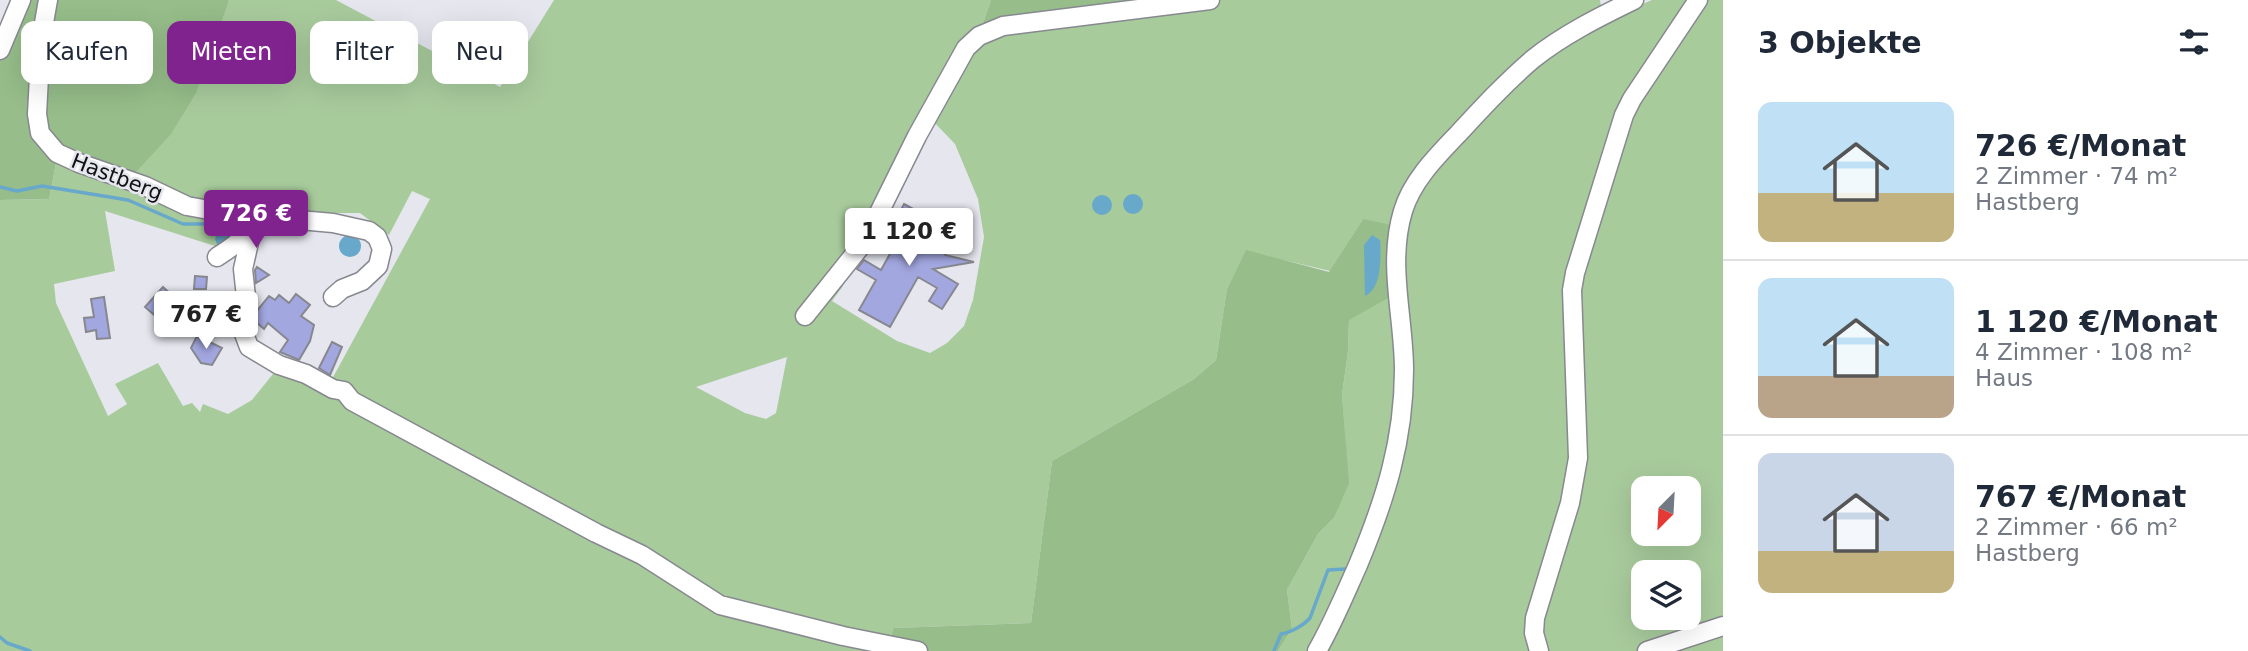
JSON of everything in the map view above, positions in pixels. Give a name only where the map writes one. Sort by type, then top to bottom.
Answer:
[{"type":"street","points":[[0,50],[21,0]]},
{"type":"street","name":"Hastberg","points":[[48,0],[41,40],[37,114],[38,125],[46,142],[66,158],[145,186],[187,206],[250,223],[352,226],[369,231],[377,237],[382,248],[382,255],[374,271],[333,297]]},
{"type":"street","points":[[805,316],[864,242],[917,136],[966,48],[979,36],[1003,26],[1210,0]]},
{"type":"street","points":[[1317,651],[1339,612],[1383,503],[1391,475],[1401,414],[1404,372],[1395,271],[1397,238],[1409,197],[1431,163],[1487,103],[1534,59],[1566,37],[1634,0]]},
{"type":"street","points":[[1539,651],[1534,633],[1535,618],[1570,503],[1578,458],[1572,299],[1575,273],[1624,115],[1698,0]]},
{"type":"street","points":[[217,257],[250,223]]},
{"type":"street","points":[[250,223],[243,269],[246,297],[243,331],[249,347],[258,354],[344,391],[352,401],[596,533],[642,555],[720,605],[843,636],[918,651]]},
{"type":"street","points":[[1647,651],[1723,626]]},
{"type":"green space","points":[[17,0],[229,0],[222,21],[167,21],[167,84],[199,84],[171,134],[136,172],[97,179],[56,163],[49,199],[0,200],[0,42]]},
{"type":"green space","points":[[229,0],[336,0],[376,21],[310,21],[310,84],[418,84],[418,44],[432,51],[432,84],[494,84],[500,87],[502,84],[528,84],[528,42],[554,0],[991,0],[983,23],[1168,0],[1600,0],[1603,21],[1652,0],[1723,0],[1723,651],[1278,651],[1292,629],[1287,590],[1318,534],[1334,518],[1348,481],[1342,395],[1363,219],[1330,271],[1246,251],[1227,289],[1216,360],[1194,379],[1052,461],[1031,623],[895,628],[886,651],[0,651],[0,200],[49,199],[56,163],[97,179],[169,84],[296,84],[296,21],[217,21]],"holes":[[[932,120],[955,144],[978,199],[984,237],[973,300],[964,326],[947,343],[930,353],[897,341],[832,301],[843,286],[825,276],[861,228],[854,223],[860,209],[871,215]],[[412,191],[430,199],[331,381],[277,369],[252,400],[228,414],[203,404],[200,412],[192,403],[183,406],[158,363],[115,384],[127,404],[108,416],[56,303],[54,284],[115,271],[105,211],[218,247],[261,213],[360,213],[389,235]],[[787,357],[776,413],[766,419],[745,413],[696,387]]]},
{"type":"green space","points":[[991,0],[1168,0],[1002,23],[983,23]]},
{"type":"green space","points":[[1363,219],[1396,226],[1388,260],[1388,298],[1349,320],[1342,395],[1349,483],[1334,518],[1318,534],[1287,590],[1292,629],[1278,651],[886,651],[894,628],[1031,623],[1052,461],[1194,379],[1216,360],[1227,289],[1246,250],[1329,272]]},
{"type":"water","points":[[1129,194],[1137,194],[1143,204],[1137,214],[1129,214],[1123,208],[1123,200]]},
{"type":"water","points":[[1102,195],[1109,198],[1112,205],[1109,212],[1102,215],[1095,212],[1092,205],[1095,198]]},
{"type":"water","points":[[219,227],[236,233],[218,247],[215,239]]},
{"type":"water","points":[[346,235],[354,235],[361,242],[361,250],[354,257],[346,257],[339,250],[339,242]]},
{"type":"water","points":[[1372,235],[1380,240],[1379,271],[1375,287],[1365,296],[1364,245]]},
{"type":"building","points":[[904,204],[937,222],[931,234],[948,243],[944,249],[948,251],[945,255],[974,262],[933,269],[958,284],[942,309],[929,301],[937,288],[918,277],[890,327],[859,310],[876,280],[857,269],[864,260],[881,270],[901,234],[891,229]]},
{"type":"building","points":[[257,267],[269,275],[256,283],[255,270]]},
{"type":"building","points":[[195,276],[207,277],[206,289],[194,289]]},
{"type":"building","points":[[163,287],[176,299],[168,307],[189,325],[160,320],[145,307]]},
{"type":"building","points":[[296,294],[310,305],[301,316],[314,325],[310,341],[299,360],[280,352],[288,340],[268,323],[264,329],[255,321],[256,312],[269,296],[275,300],[279,295],[289,303]]},
{"type":"building","points":[[104,297],[110,338],[97,339],[96,330],[86,332],[84,318],[94,317],[91,299]]},
{"type":"building","points":[[201,299],[223,302],[222,310],[233,312],[232,331],[216,329],[217,318],[197,311]]},
{"type":"building","points":[[197,336],[222,348],[212,365],[201,363],[191,348]]},
{"type":"building","points":[[332,342],[342,347],[330,375],[319,368]]},
{"type":"waterway","points":[[0,187],[17,191],[42,186],[128,200],[183,224],[214,224],[219,227]]},
{"type":"waterway","points":[[1274,651],[1281,634],[1297,628],[1310,618],[1328,570],[1345,569]]},
{"type":"waterway","points":[[0,637],[7,643],[30,651]]}]
